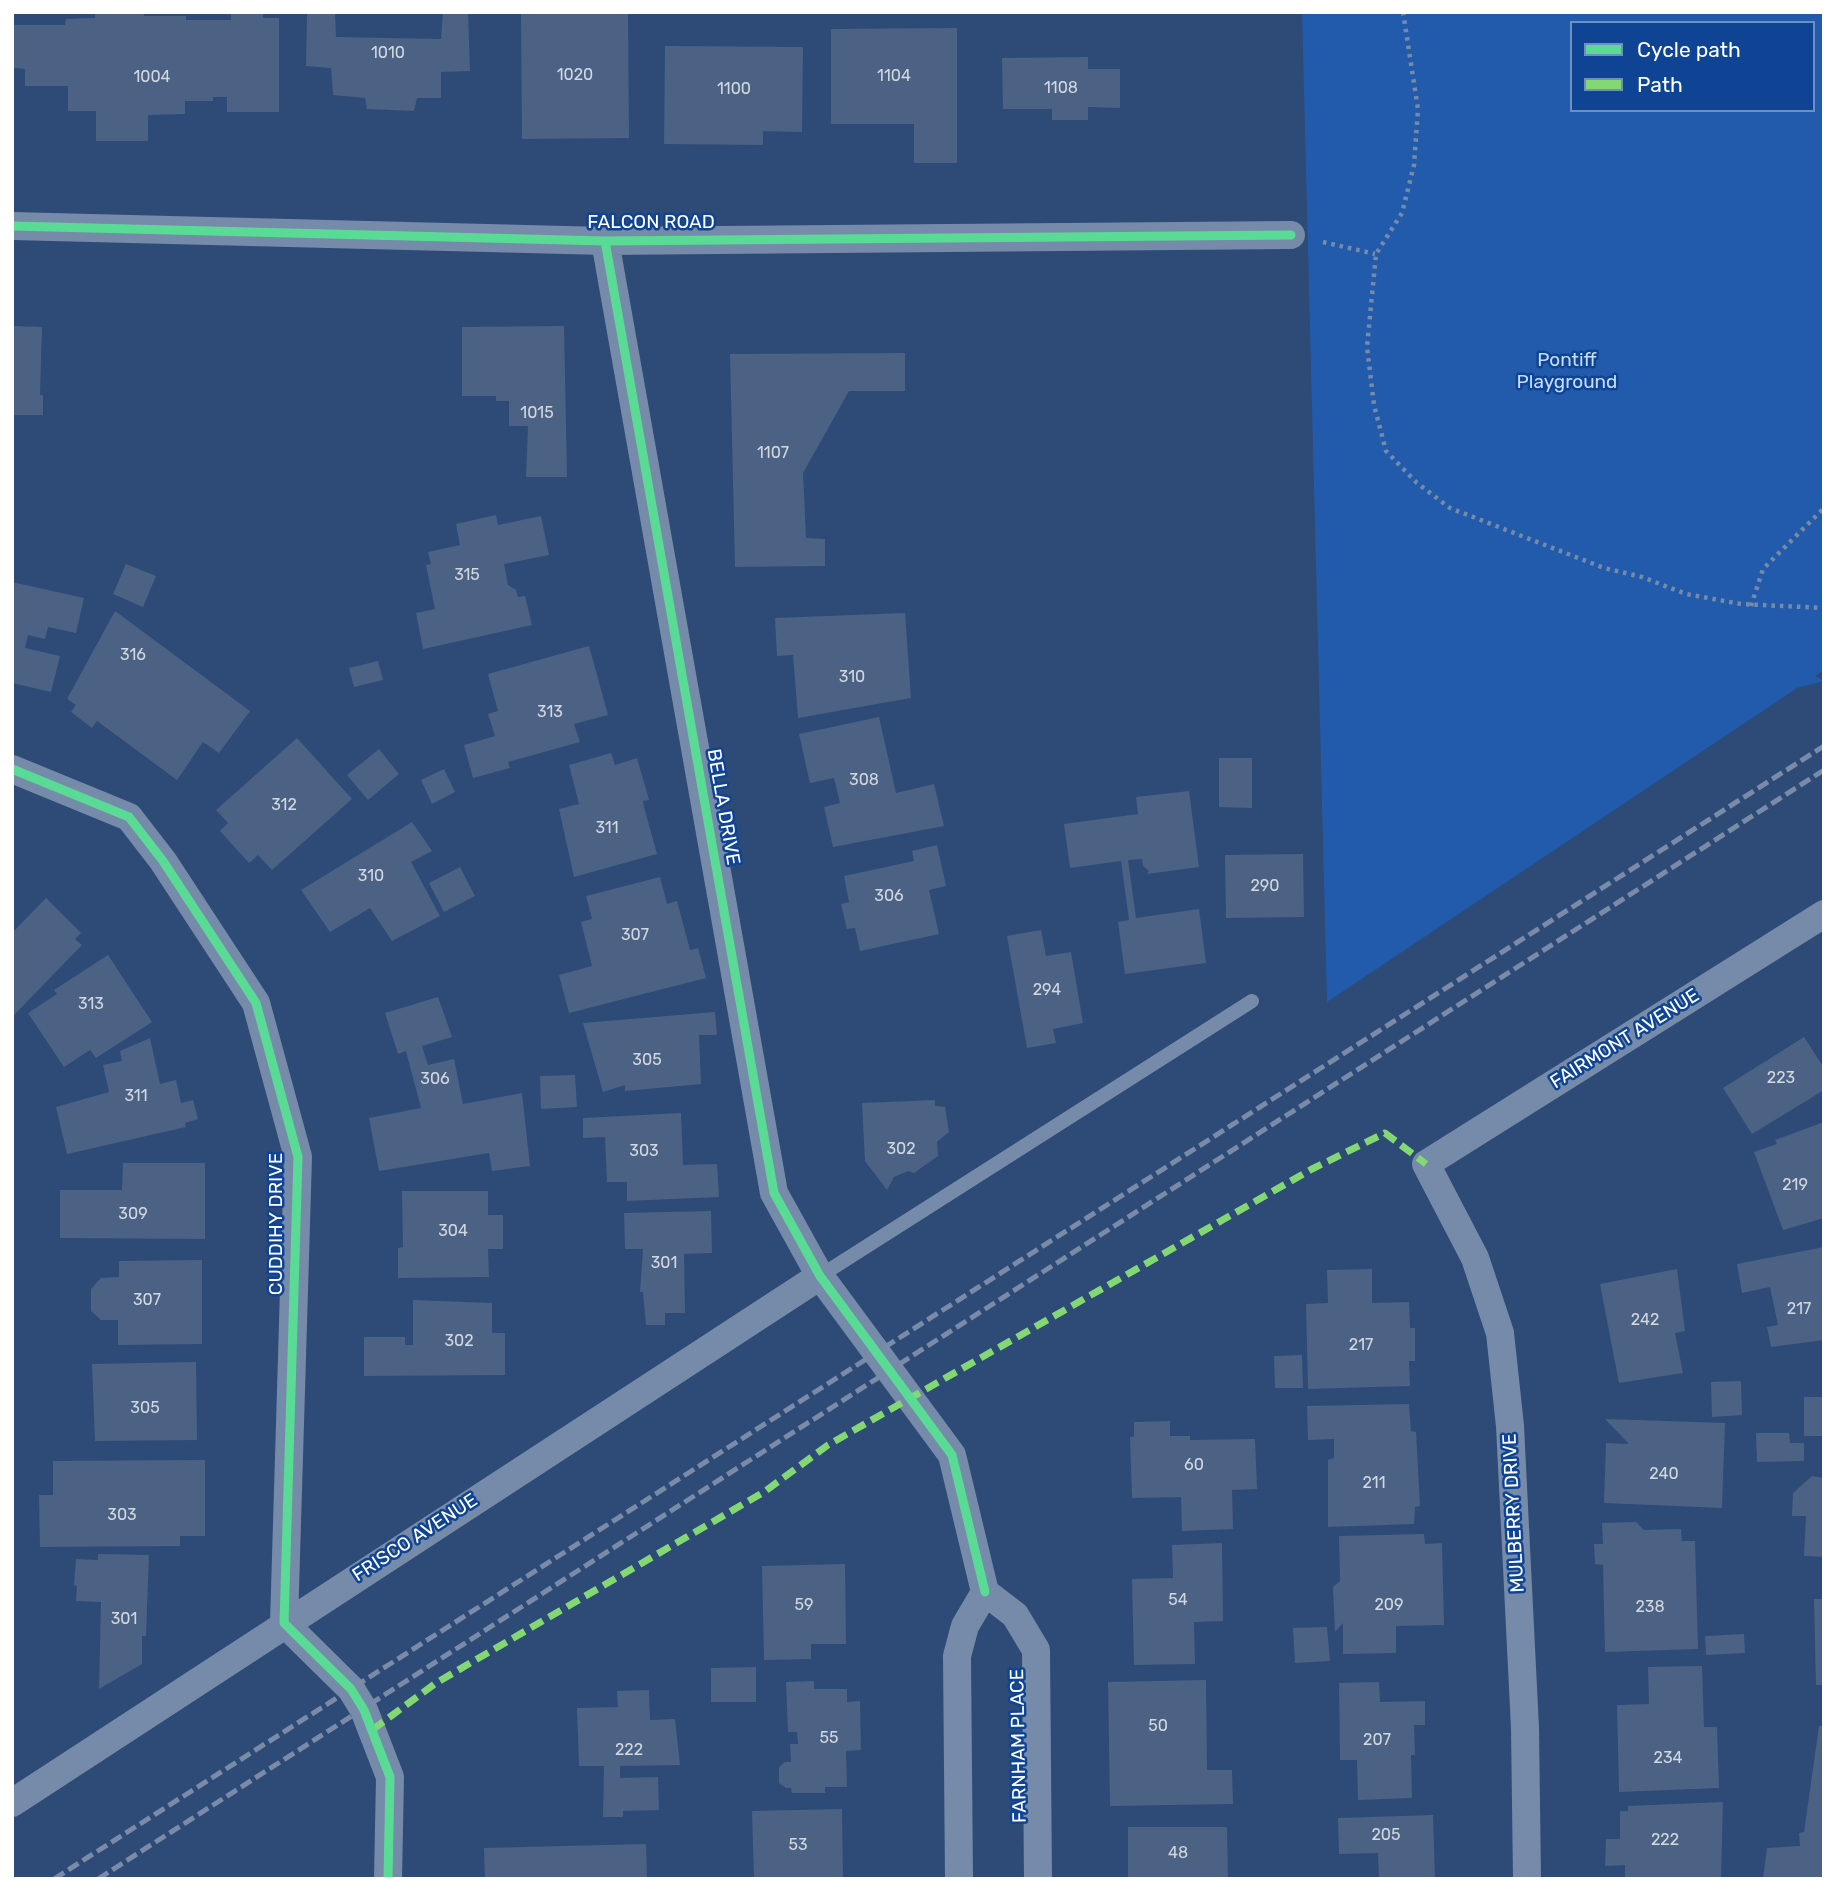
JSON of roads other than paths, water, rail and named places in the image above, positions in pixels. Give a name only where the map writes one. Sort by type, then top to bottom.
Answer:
[{"type":"street","name":"FALCON ROAD","points":[[12,226],[605,241],[1291,235]]},
{"type":"street","name":"BELLA DRIVE","points":[[605,241],[774,1193],[820,1276],[952,1455],[985,1592]]},
{"type":"street","name":"CUDDIHY DRIVE","points":[[12,769],[129,817],[163,861],[256,1003],[298,1157],[284,1623]]},
{"type":"street","name":"FAIRMONT AVENUE","points":[[1426,1164],[1824,914]]},
{"type":"street","name":"MULBERRY DRIVE","points":[[1426,1164],[1475,1258],[1500,1333],[1512,1467],[1525,1728],[1527,1879]]},
{"type":"street","name":"FRISCO AVENUE","points":[[12,1803],[284,1623],[820,1276]]},
{"type":"street","points":[[959,1879],[957,1656],[965,1626],[985,1592]]},
{"type":"street","name":"FARNHAM PLACE","points":[[985,1592],[1016,1615],[1035,1650],[1038,1879]]},
{"type":"street","points":[[284,1623],[351,1689],[364,1710],[390,1777],[388,1879]]},
{"type":"lane","points":[[820,1276],[1252,1002]]},
{"type":"railway","points":[[54,1879],[1824,746]]},
{"type":"railway","points":[[98,1879],[1824,770]]},
{"type":"park label","name":"Pontiff Playground","points":[[1567,372]]}]
